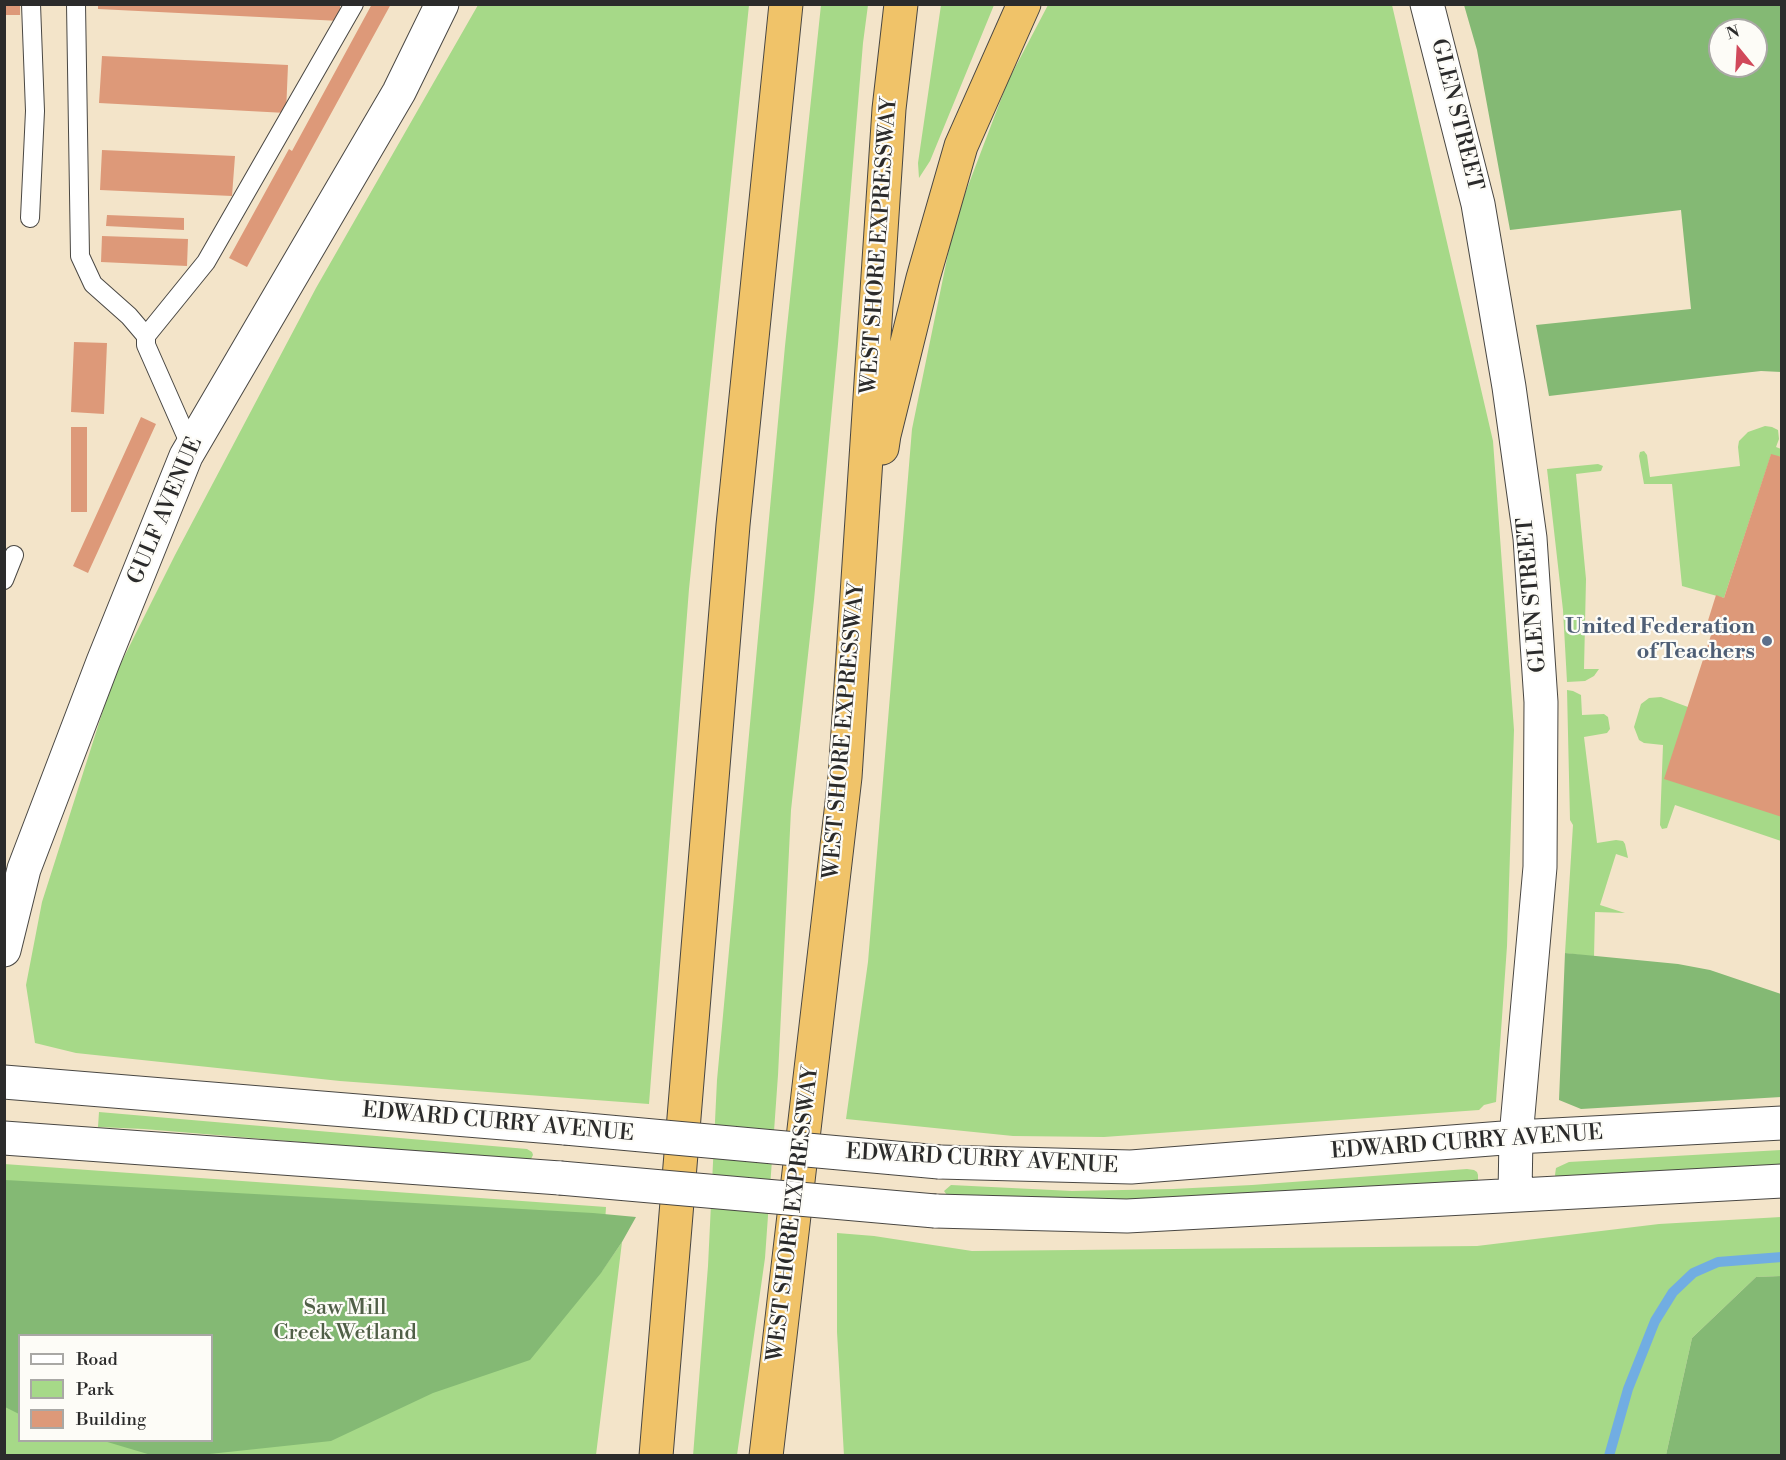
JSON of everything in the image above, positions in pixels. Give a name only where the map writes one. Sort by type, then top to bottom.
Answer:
[{"type":"highway","points":[[656,1455],[733,525],[786,4]]},
{"type":"highway","name":"WEST SHORE EXPRESSWAY","points":[[766,1455],[845,777],[888,121],[901,4]]},
{"type":"highway","points":[[845,777],[884,435],[961,146],[1024,4]]},
{"type":"street","name":"GULF AVENUE","points":[[4,950],[24,869],[190,447],[399,92],[442,4]]},
{"type":"street","name":"GLEN STREET","points":[[1427,4],[1478,204],[1509,387],[1530,538],[1541,702],[1540,867],[1516,1137],[1515,1194]]},
{"type":"street","name":"EDWARD CURRY AVENUE","points":[[4,1082],[565,1128],[939,1162],[1131,1167],[1516,1137],[1782,1123]]},
{"type":"street","points":[[4,1138],[561,1178],[935,1211],[1127,1215],[1782,1181]]},
{"type":"lane","points":[[30,218],[35,111],[31,4]]},
{"type":"lane","points":[[76,4],[80,256],[93,284],[129,316],[146,336]]},
{"type":"lane","points":[[190,447],[146,345],[146,336],[206,262],[354,4]]},
{"type":"lane","points":[[4,580],[14,555]]},
{"type":"green space","points":[[478,5],[749,5],[689,589],[649,1104],[340,1081],[76,1053],[35,1043],[26,985],[42,902],[113,679],[175,555],[316,288]]},
{"type":"green space","points":[[821,5],[868,5],[814,600],[791,810],[778,1075],[765,1258],[737,1455],[693,1456],[708,1266],[717,1080],[785,346]]},
{"type":"green space","points":[[941,5],[994,5],[930,161],[919,178],[918,163]]},
{"type":"green space","points":[[1048,5],[1392,5],[1493,441],[1514,730],[1507,946],[1496,1102],[1484,1105],[1479,1110],[1104,1137],[1013,1136],[846,1119],[868,962],[912,429],[955,220],[1008,81]]},
{"type":"green space","points":[[1464,5],[1781,5],[1781,372],[1761,371],[1549,396],[1536,325],[1691,309],[1681,210],[1510,230],[1477,50]]},
{"type":"green space","points":[[1765,426],[1778,430],[1779,439],[1776,447],[1781,449],[1781,457],[1771,455],[1724,598],[1682,586],[1672,484],[1644,484],[1640,452],[1644,451],[1647,455],[1650,477],[1740,466],[1739,441],[1748,432]]},
{"type":"green space","points":[[1598,464],[1603,466],[1601,471],[1576,474],[1586,579],[1584,669],[1599,669],[1594,676],[1585,681],[1567,682],[1563,610],[1547,469]]},
{"type":"green space","points":[[1567,690],[1581,695],[1582,715],[1604,714],[1608,717],[1610,729],[1607,733],[1584,737],[1597,843],[1623,841],[1628,858],[1616,854],[1600,905],[1625,913],[1595,912],[1594,957],[1565,953],[1573,825],[1570,820]]},
{"type":"green space","points":[[1661,697],[1688,707],[1781,817],[1781,841],[1675,805],[1667,828],[1662,829],[1660,825],[1663,745],[1644,743],[1639,740],[1634,727],[1641,704],[1649,698]]},
{"type":"green space","points":[[1565,953],[1678,964],[1710,970],[1781,994],[1781,1097],[1581,1109],[1559,1100]]},
{"type":"green space","points":[[99,1112],[527,1149],[533,1155],[530,1161],[526,1161],[98,1127]]},
{"type":"green space","points":[[1781,1150],[1781,1169],[1557,1179],[1555,1175],[1556,1168],[1569,1162]]},
{"type":"green space","name":"Saw Mill Creek Wetland","points":[[4,1164],[606,1207],[602,1271],[622,1242],[596,1455],[5,1455]]},
{"type":"green space","points":[[1467,1169],[1477,1172],[1478,1182],[1134,1203],[947,1195],[944,1191],[951,1185],[1072,1191],[1173,1189]]},
{"type":"green space","name":"Saw Mill Creek Wetland","points":[[5,1180],[636,1217],[601,1273],[530,1360],[433,1393],[331,1441],[200,1455],[151,1455],[107,1442],[213,1442],[213,1334],[18,1334],[18,1414],[5,1407]]},
{"type":"green space","points":[[1781,1217],[1782,1276],[1756,1277],[1692,1338],[1666,1455],[844,1456],[837,1332],[837,1233],[874,1236],[972,1251],[1477,1246],[1659,1224]]},
{"type":"green space","points":[[1781,1276],[1781,1455],[1666,1455],[1692,1338],[1756,1277]]},
{"type":"building","points":[[4,4],[20,4],[20,15],[4,15]]},
{"type":"building","points":[[98,4],[340,4],[340,21],[98,9]]},
{"type":"building","points":[[372,4],[391,4],[247,267],[229,258],[289,149],[292,151]]},
{"type":"building","points":[[102,56],[288,65],[286,113],[99,103]]},
{"type":"building","points":[[102,150],[235,156],[232,196],[100,190]]},
{"type":"building","points":[[107,215],[184,218],[184,230],[106,226]]},
{"type":"building","points":[[102,236],[188,239],[187,266],[101,262]]},
{"type":"building","points":[[74,342],[107,343],[104,414],[71,412]]},
{"type":"building","points":[[141,417],[156,424],[88,573],[73,566]]},
{"type":"building","points":[[71,427],[87,427],[87,512],[71,512]]},
{"type":"building","points":[[1771,454],[1782,457],[1782,817],[1664,779],[1713,629],[1706,627],[1716,595],[1724,598]]},
{"type":"waterway","points":[[1609,1456],[1628,1389],[1655,1321],[1673,1292],[1693,1273],[1718,1262],[1782,1257]]},
{"type":"place","name":"United Federation of Teachers","points":[[1767,641]]}]
